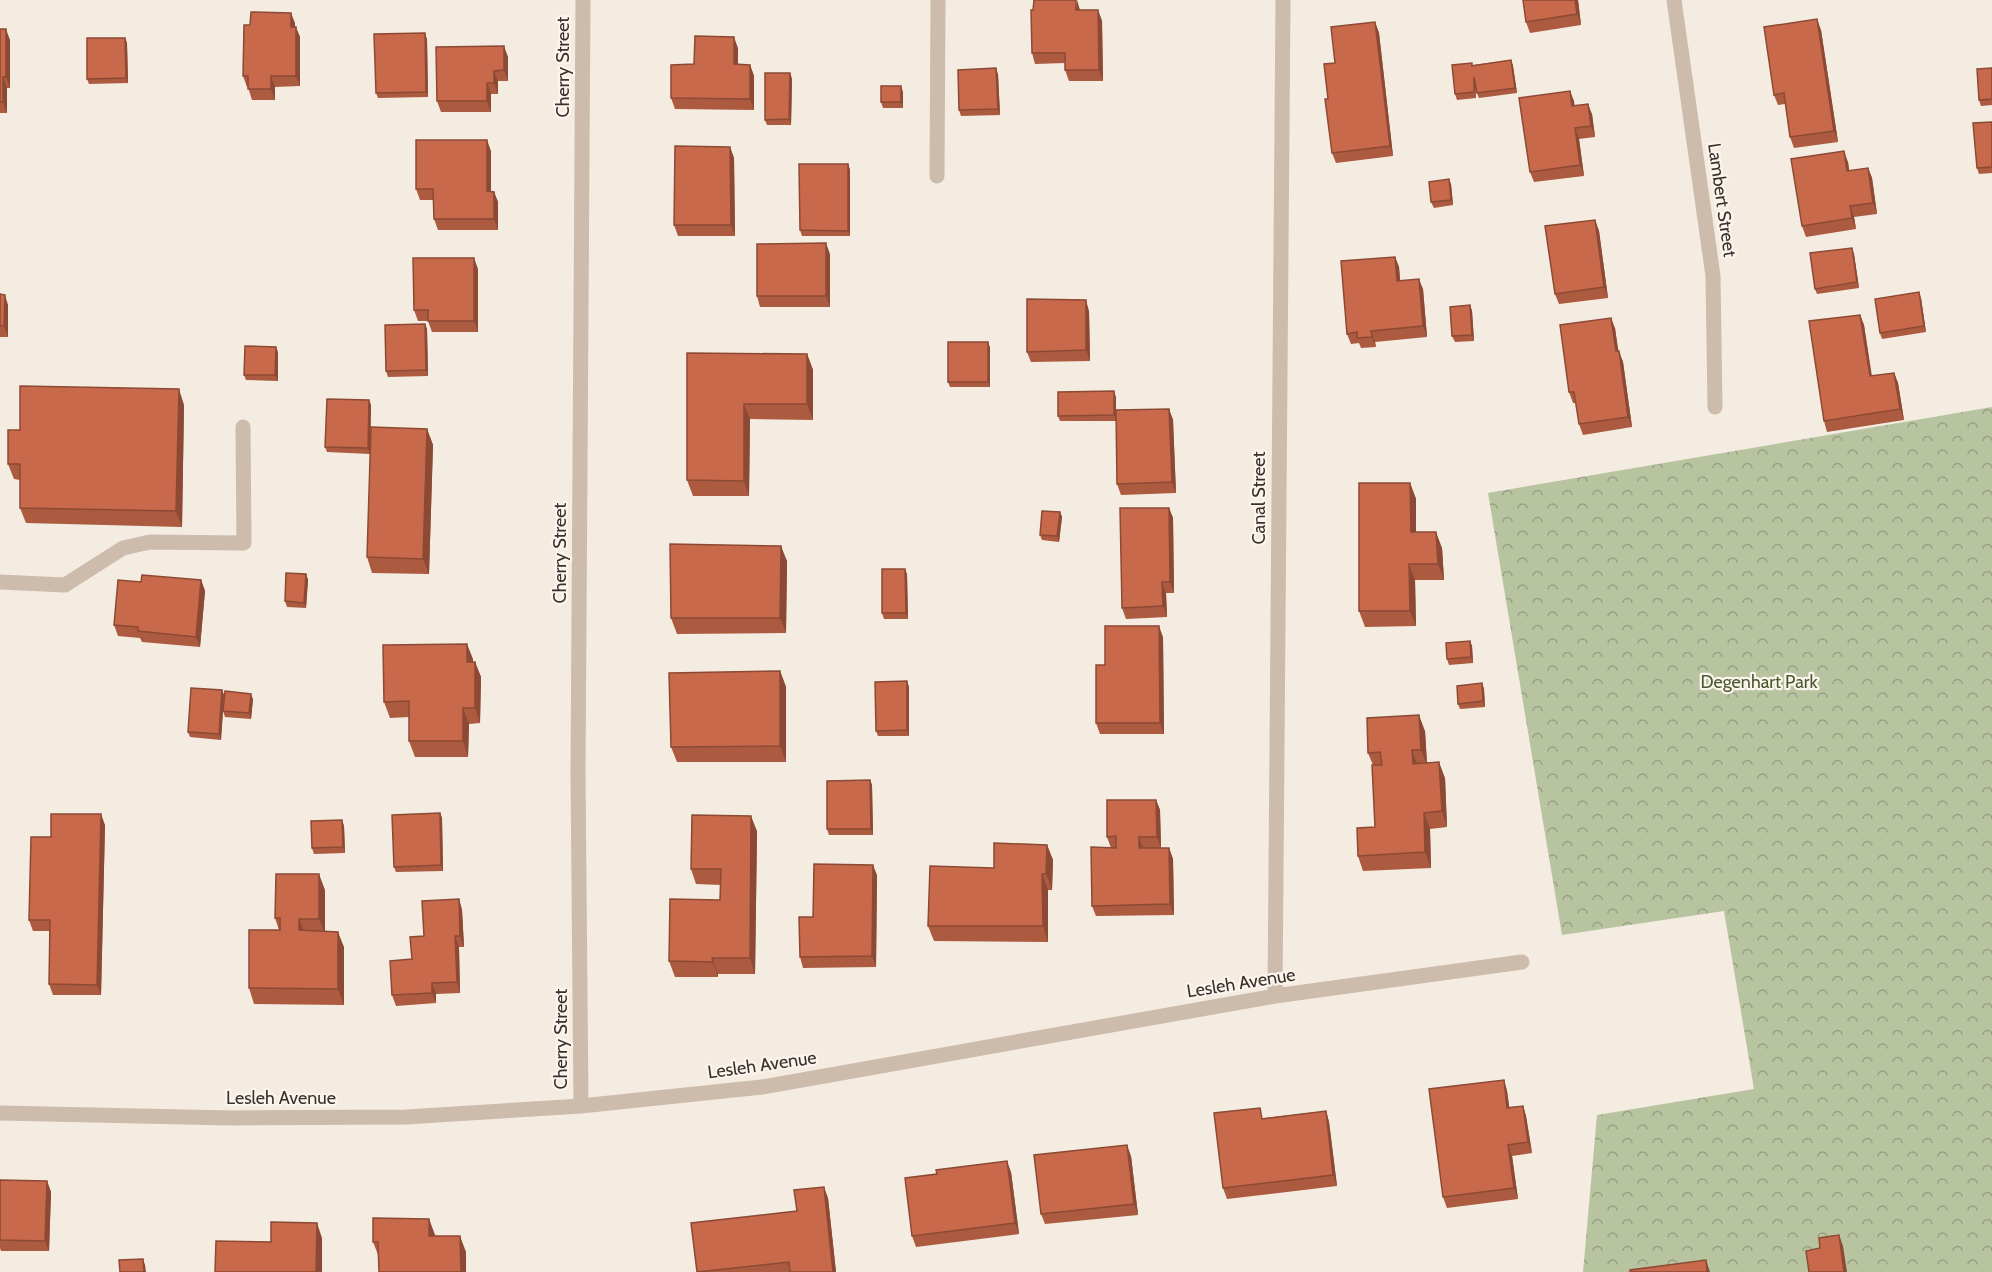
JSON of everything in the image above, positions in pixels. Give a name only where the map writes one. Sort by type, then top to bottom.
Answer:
[{"type":"street","name":"Cherry Street","points":[[580,1106],[578,761],[583,0]]},
{"type":"street","points":[[937,176],[938,0]]},
{"type":"street","name":"Canal Street","points":[[1275,996],[1283,0]]},
{"type":"street","name":"Lambert Street","points":[[1674,0],[1713,276],[1715,407]]},
{"type":"street","points":[[0,582],[65,585],[123,548],[150,542],[244,543],[243,427]]},
{"type":"street","name":"Lesleh Avenue","points":[[0,1113],[232,1118],[371,1117],[580,1106],[762,1087],[1275,996],[1522,962]]},
{"type":"green space","name":"Degenhart Park","points":[[1992,407],[1992,1272],[1583,1272],[1597,1115],[1754,1089],[1724,911],[1562,935],[1488,493]]},
{"type":"building","points":[[1034,0],[1076,0],[1076,10],[1098,10],[1099,70],[1065,70],[1065,53],[1032,53],[1031,10],[1033,10]]},
{"type":"building","points":[[1523,0],[1575,0],[1577,14],[1526,22]]},
{"type":"building","points":[[251,12],[291,13],[291,27],[296,27],[296,76],[271,76],[271,89],[248,89],[248,76],[243,76],[244,25],[250,25]]},
{"type":"building","points":[[1817,19],[1834,131],[1790,137],[1784,93],[1774,95],[1764,27]]},
{"type":"building","points":[[1375,22],[1390,146],[1332,153],[1325,99],[1328,99],[1324,64],[1335,63],[1331,27]]},
{"type":"building","points":[[0,29],[6,29],[6,77],[3,77],[3,102],[0,102]]},
{"type":"building","points":[[425,33],[426,92],[376,93],[374,34]]},
{"type":"building","points":[[695,36],[734,37],[734,64],[750,65],[750,99],[671,98],[671,65],[694,64]]},
{"type":"building","points":[[87,38],[125,38],[126,78],[87,79]]},
{"type":"building","points":[[504,46],[504,70],[494,71],[494,83],[487,83],[487,101],[437,101],[436,47]]},
{"type":"building","points":[[1511,60],[1515,88],[1477,93],[1474,77],[1474,92],[1455,94],[1452,65],[1472,63],[1472,66]]},
{"type":"building","points":[[996,68],[998,109],[959,110],[958,70]]},
{"type":"building","points":[[1992,68],[1992,99],[1979,100],[1977,69]]},
{"type":"building","points":[[765,73],[790,73],[789,119],[765,120]]},
{"type":"building","points":[[881,86],[901,86],[901,102],[881,102]]},
{"type":"building","points":[[1570,91],[1572,106],[1588,104],[1591,126],[1575,128],[1580,165],[1530,172],[1519,98]]},
{"type":"building","points":[[1992,122],[1992,167],[1977,168],[1973,123]]},
{"type":"building","points":[[416,140],[487,140],[487,191],[494,192],[494,219],[434,219],[433,189],[416,189]]},
{"type":"building","points":[[675,146],[730,147],[731,225],[674,225]]},
{"type":"building","points":[[1844,151],[1847,171],[1868,168],[1873,203],[1850,206],[1852,218],[1802,226],[1791,159]]},
{"type":"building","points":[[799,164],[848,164],[848,231],[800,230]]},
{"type":"building","points":[[1449,179],[1451,200],[1431,202],[1429,182]]},
{"type":"building","points":[[1595,220],[1604,287],[1555,294],[1545,226]]},
{"type":"building","points":[[826,243],[826,296],[757,296],[757,244]]},
{"type":"building","points":[[1852,248],[1857,282],[1815,289],[1810,253]]},
{"type":"building","points":[[1395,257],[1397,281],[1419,279],[1423,326],[1371,331],[1372,337],[1357,338],[1357,332],[1347,334],[1341,261]]},
{"type":"building","points":[[413,258],[474,258],[474,321],[428,321],[428,310],[414,310]]},
{"type":"building","points":[[1919,292],[1924,326],[1880,333],[1875,299]]},
{"type":"building","points":[[0,294],[5,295],[4,326],[0,326]]},
{"type":"building","points":[[1027,299],[1086,300],[1086,350],[1027,352]]},
{"type":"building","points":[[1470,305],[1472,335],[1452,336],[1450,307]]},
{"type":"building","points":[[1860,315],[1870,376],[1894,373],[1900,409],[1824,421],[1809,321]]},
{"type":"building","points":[[1611,318],[1616,351],[1619,351],[1628,417],[1579,424],[1574,392],[1569,392],[1560,325]]},
{"type":"building","points":[[425,324],[426,370],[386,371],[385,325]]},
{"type":"building","points":[[948,342],[988,342],[988,382],[948,382]]},
{"type":"building","points":[[245,346],[276,347],[275,375],[244,375]]},
{"type":"building","points":[[687,353],[807,354],[807,404],[744,404],[744,481],[687,480]]},
{"type":"building","points":[[20,386],[179,389],[176,511],[20,508],[20,464],[8,464],[8,430],[20,430]]},
{"type":"building","points":[[1114,391],[1114,415],[1058,416],[1058,392]]},
{"type":"building","points":[[327,399],[369,400],[368,448],[325,447]]},
{"type":"building","points":[[1169,409],[1172,482],[1117,484],[1116,410]]},
{"type":"building","points":[[371,427],[427,429],[423,559],[367,557]]},
{"type":"building","points":[[1359,483],[1410,483],[1411,532],[1436,532],[1438,564],[1409,564],[1410,611],[1359,611]]},
{"type":"building","points":[[1120,508],[1169,508],[1170,582],[1162,582],[1163,606],[1122,608]]},
{"type":"building","points":[[1042,511],[1060,512],[1057,536],[1040,535]]},
{"type":"building","points":[[670,544],[781,546],[780,618],[671,618]]},
{"type":"building","points":[[882,569],[905,569],[906,613],[882,613]]},
{"type":"building","points":[[286,573],[306,574],[304,603],[285,601]]},
{"type":"building","points":[[142,575],[201,580],[196,637],[138,631],[138,627],[114,625],[118,580],[141,582]]},
{"type":"building","points":[[1105,626],[1159,626],[1160,723],[1096,723],[1096,665],[1105,665]]},
{"type":"building","points":[[1470,641],[1471,657],[1447,659],[1446,643]]},
{"type":"building","points":[[467,644],[467,662],[475,662],[475,708],[463,708],[463,741],[409,741],[409,701],[384,702],[383,645]]},
{"type":"building","points":[[780,671],[780,746],[671,747],[669,673]]},
{"type":"building","points":[[907,681],[907,730],[876,731],[875,682]]},
{"type":"building","points":[[1482,683],[1483,701],[1458,704],[1457,686]]},
{"type":"building","points":[[191,688],[222,690],[219,734],[188,732]]},
{"type":"building","points":[[225,691],[251,694],[249,713],[223,711]]},
{"type":"building","points":[[1419,715],[1421,750],[1412,750],[1413,764],[1439,762],[1442,811],[1424,813],[1425,852],[1358,856],[1357,828],[1375,827],[1372,765],[1382,765],[1380,752],[1368,753],[1367,718]]},
{"type":"building","points":[[870,780],[871,829],[827,829],[827,781]]},
{"type":"building","points":[[1107,800],[1156,800],[1157,837],[1139,837],[1139,848],[1169,848],[1170,904],[1092,906],[1091,847],[1116,848],[1116,836],[1107,837]]},
{"type":"building","points":[[440,813],[441,865],[394,867],[392,815]]},
{"type":"building","points":[[51,814],[101,814],[97,985],[49,984],[50,920],[29,920],[31,837],[51,837]]},
{"type":"building","points":[[692,815],[751,816],[750,958],[712,958],[713,962],[669,961],[670,899],[720,900],[721,869],[691,869]]},
{"type":"building","points":[[342,820],[343,847],[312,848],[311,821]]},
{"type":"building","points":[[994,843],[1047,845],[1046,874],[1042,874],[1043,926],[928,926],[930,866],[994,868]]},
{"type":"building","points":[[814,864],[873,865],[872,956],[800,957],[799,917],[813,917]]},
{"type":"building","points":[[276,874],[319,874],[319,919],[299,919],[299,930],[338,932],[338,989],[249,988],[249,930],[280,930],[280,918],[275,918]]},
{"type":"building","points":[[459,899],[460,936],[455,936],[457,982],[432,983],[432,993],[392,995],[390,961],[412,959],[410,937],[424,936],[422,901]]},
{"type":"building","points":[[1504,1080],[1507,1108],[1523,1106],[1528,1142],[1508,1145],[1514,1188],[1443,1197],[1429,1089]]},
{"type":"building","points":[[1260,1108],[1262,1119],[1326,1111],[1333,1175],[1223,1188],[1214,1113]]},
{"type":"building","points":[[1127,1145],[1134,1204],[1041,1214],[1034,1155]]},
{"type":"building","points":[[1007,1161],[1015,1223],[912,1236],[905,1178],[937,1174],[936,1170]]},
{"type":"building","points":[[0,1180],[47,1181],[45,1241],[0,1240]]},
{"type":"building","points":[[824,1187],[833,1272],[790,1272],[789,1262],[697,1272],[691,1223],[797,1211],[794,1190]]},
{"type":"building","points":[[373,1218],[429,1219],[429,1236],[460,1236],[461,1272],[379,1272],[378,1242],[373,1242]]},
{"type":"building","points":[[271,1222],[317,1223],[316,1272],[215,1272],[216,1241],[271,1242]]},
{"type":"building","points":[[1839,1235],[1844,1272],[1809,1272],[1806,1251],[1820,1248],[1819,1238]]},
{"type":"building","points":[[143,1259],[144,1272],[120,1272],[119,1260]]},
{"type":"building","points":[[1706,1260],[1707,1272],[1630,1272],[1630,1270]]}]
